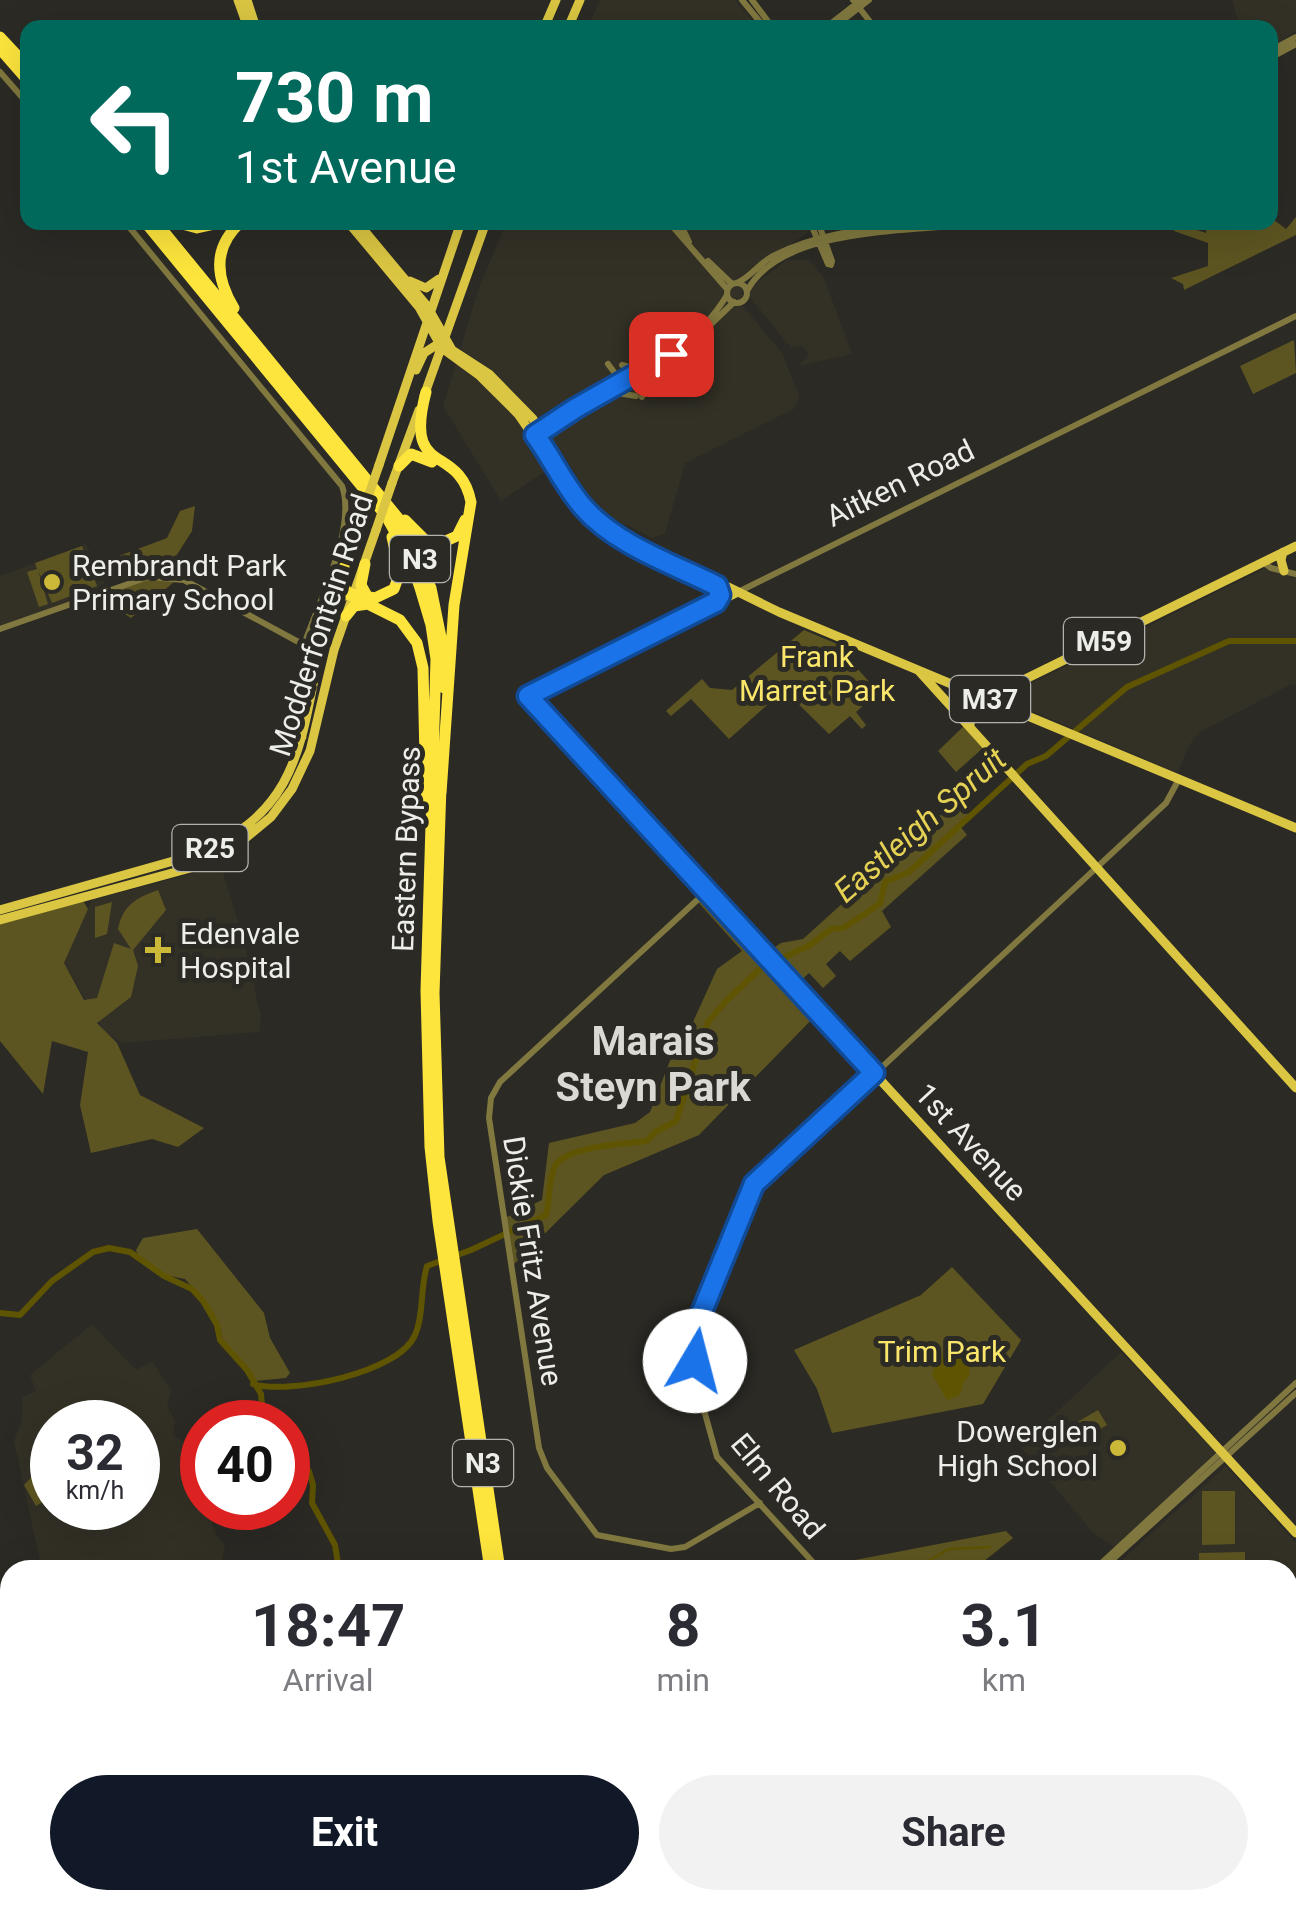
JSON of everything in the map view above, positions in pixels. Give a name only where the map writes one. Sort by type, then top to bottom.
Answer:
[{"type":"highway","points":[[0,36],[20,58]]},
{"type":"highway","points":[[0,49],[20,72]]},
{"type":"highway","name":"Eastern Bypass","points":[[151,230],[397,533],[410,559],[431,624],[437,679],[426,1080],[431,1164],[498,1560]]},
{"type":"highway","name":"Eastern Bypass","points":[[163,230],[392,509],[419,556],[431,588],[444,660],[435,1079],[446,1249]]},
{"type":"highway","points":[[235,230],[222,247],[220,274],[226,296],[258,347]]},
{"type":"highway","points":[[276,368],[418,534],[436,544],[450,541],[462,529],[467,514],[461,485],[418,455],[408,454],[399,466]]},
{"type":"highway","points":[[426,392],[418,423],[422,443],[462,480],[472,508],[454,605],[441,794]]},
{"type":"highway","points":[[327,618],[337,600],[380,598],[394,589],[400,572],[387,527],[349,470]]},
{"type":"highway","points":[[346,616],[357,605],[365,564]]},
{"type":"highway","points":[[344,567],[342,582],[403,623],[417,643],[422,660],[428,924]]},
{"type":"highway","name":"Eastern Bypass","points":[[463,1359],[489,1560]]},
{"type":"main road","name":"M37","points":[[355,230],[428,316]]},
{"type":"main road","name":"M37","points":[[364,230],[428,316],[442,344],[496,391],[536,435]]},
{"type":"main road","name":"Modderfontein Road","points":[[0,910],[181,859],[218,844],[245,826],[275,795],[309,734],[327,618],[459,230]]},
{"type":"main road","name":"Modderfontein Road","points":[[365,564],[483,230]]},
{"type":"main road","points":[[396,270],[418,287],[430,287],[439,278],[453,248]]},
{"type":"main road","points":[[412,299],[420,320],[417,349]]},
{"type":"main road","name":"M37","points":[[442,344],[500,383],[597,521],[735,593],[974,692],[981,703],[1012,708],[1296,828]]},
{"type":"main road","points":[[380,463],[422,356],[442,344]]},
{"type":"main road","points":[[434,370],[446,360],[461,363]]},
{"type":"main road","name":"M59","points":[[981,703],[1296,546]]},
{"type":"main road","points":[[1283,552],[1284,571]]},
{"type":"main road","points":[[716,602],[721,586],[748,586]]},
{"type":"main road","name":"Aitken Road","points":[[528,696],[735,593]]},
{"type":"main road","name":"Modderfontein Road","points":[[0,920],[210,860],[262,826],[292,789],[346,616],[359,596]]},
{"type":"main road","points":[[916,668],[1296,1084]]},
{"type":"main road","points":[[974,692],[1005,689],[1012,708]]},
{"type":"main road","name":"1st Avenue","points":[[528,696],[1296,1533]]},
{"type":"main road","points":[[959,714],[981,703]]},
{"type":"main road","points":[[970,726],[968,715],[981,703]]},
{"type":"main road","points":[[280,752],[309,734],[321,753]]},
{"type":"main road","points":[[120,900],[128,886]]},
{"type":"street","points":[[742,0],[758,20]]},
{"type":"street","points":[[836,20],[860,2]]},
{"type":"street","points":[[841,20],[860,2]]},
{"type":"street","points":[[0,72],[20,95]]},
{"type":"street","points":[[0,629],[148,576],[184,580],[304,645],[343,533],[344,488],[131,230]]},
{"type":"street","points":[[681,230],[731,288],[734,302]]},
{"type":"street","points":[[813,230],[832,262],[828,264]]},
{"type":"street","points":[[818,230],[819,244]]},
{"type":"street","points":[[536,435],[612,391],[639,396],[646,372],[675,351],[715,312],[731,288],[774,255],[893,230]]},
{"type":"street","points":[[536,435],[684,352],[734,302],[744,300],[746,291],[772,262],[819,244]]},
{"type":"street","points":[[731,288],[746,291]]},
{"type":"street","name":"Aitken Road","points":[[735,593],[1296,316]]},
{"type":"street","points":[[608,364],[616,376],[612,391]]},
{"type":"street","points":[[622,365],[646,372]]},
{"type":"street","points":[[536,435],[546,423],[557,420]]},
{"type":"street","points":[[1263,562],[1296,574]]},
{"type":"street","name":"Elm Road","points":[[811,1560],[712,1448],[696,1381],[698,1324],[754,1184],[1166,804],[1180,778]]},
{"type":"street","name":"Dickie Fritz Avenue","points":[[707,891],[498,1085],[488,1113],[540,1454],[592,1530],[602,1538],[681,1548],[760,1504]]},
{"type":"street","points":[[1102,1560],[1184,1491],[1296,1382]]},
{"type":"street","points":[[1224,1454],[1296,1393]]},
{"type":"shaded area","points":[[600,0],[735,0],[752,20],[591,20]]},
{"type":"shaded area","points":[[1232,0],[1296,0],[1296,31],[1278,43],[1278,20],[1238,20]]},
{"type":"shaded area","points":[[503,230],[807,230],[741,276],[743,306],[782,353],[799,395],[794,409],[685,463],[665,534],[652,538],[599,511],[565,458],[501,501],[443,406],[479,288]]},
{"type":"shaded area","points":[[787,260],[809,260],[824,278],[852,354],[799,366],[809,354],[802,346],[791,348],[750,297],[751,287]]},
{"type":"shaded area","name":"Rembrandt Park Primary School","points":[[86,544],[108,589],[0,627],[0,576]]},
{"type":"shaded area","points":[[1266,568],[1296,576],[1296,685],[1198,733],[1178,773],[1001,698]]},
{"type":"shaded area","name":"Edenvale Hospital","points":[[221,866],[243,937],[261,1017],[259,1032],[122,1043],[105,1032],[64,963],[92,900]]},
{"type":"shaded area","points":[[92,1324],[136,1370],[152,1361],[171,1390],[167,1404],[175,1421],[173,1436],[180,1440],[180,1530],[214,1530],[225,1545],[222,1560],[40,1560],[33,1530],[160,1530],[160,1400],[30,1400],[30,1515],[14,1441],[22,1420],[22,1397],[36,1392],[30,1375]]},
{"type":"shaded area","points":[[972,1342],[969,1376],[960,1395],[947,1400],[932,1374],[947,1351]]},
{"type":"shaded area","name":"Dowerglen High School","points":[[1121,1352],[1217,1451],[1116,1548],[1095,1535],[1020,1446]]},
{"type":"shaded area","points":[[1226,1466],[1296,1543],[1296,1560],[1121,1560]]},
{"type":"green space","points":[[1296,217],[1296,235],[1184,290],[1183,284],[1171,278],[1208,266],[1208,243],[1174,230],[1278,230],[1278,223],[1286,229]]},
{"type":"green space","points":[[1294,340],[1296,373],[1253,394],[1240,366]]},
{"type":"green space","points":[[195,506],[192,531],[166,572],[145,575],[150,559],[103,569],[103,562],[167,538],[180,511]]},
{"type":"green space","points":[[82,546],[97,586],[52,603],[38,570],[48,604],[39,607],[27,572],[37,569],[35,563]]},
{"type":"green space","points":[[147,579],[174,582],[131,618],[117,609],[115,591]]},
{"type":"green space","name":"Frank Marret Park","points":[[804,630],[856,652],[850,660],[878,692],[856,712],[866,725],[862,729],[850,716],[829,734],[784,690],[729,739],[691,699],[671,716],[666,711],[702,679],[710,688],[732,690]]},
{"type":"green space","points":[[967,723],[983,748],[956,772],[938,751]]},
{"type":"green space","points":[[957,800],[970,817],[960,826],[967,835],[882,911],[891,927],[850,961],[840,951],[826,964],[836,976],[823,988],[809,973],[795,986],[818,1013],[699,1135],[604,1175],[512,1266],[505,1218],[542,1200],[549,1143],[635,1123],[650,1112],[673,1053],[683,1044],[717,969],[742,951],[697,901],[707,891],[765,954],[781,943],[803,939]]},
{"type":"green space","points":[[158,890],[166,910],[133,950],[138,966],[131,997],[97,1023],[117,1043],[140,1095],[204,1128],[178,1147],[152,1139],[91,1153],[80,1105],[88,1052],[52,1041],[43,1094],[0,1041],[0,924],[82,899],[88,909],[64,963],[84,1000],[97,998],[114,943],[131,949],[118,929],[123,914],[137,900]]},
{"type":"green space","points":[[112,902],[107,934],[95,938],[95,907]]},
{"type":"green space","points":[[197,1229],[264,1313],[270,1338],[290,1373],[286,1378],[255,1381],[223,1341],[221,1329],[205,1301],[185,1279],[165,1275],[138,1256],[136,1250],[143,1238]]},
{"type":"green space","name":"Trim Park","points":[[952,1267],[1021,1340],[983,1404],[832,1433],[817,1389],[794,1350],[921,1295]]},
{"type":"green space","points":[[1098,1410],[1107,1425],[1083,1439],[1074,1424]]},
{"type":"green space","points":[[1202,1491],[1235,1491],[1235,1544],[1202,1545]]},
{"type":"green space","points":[[1006,1531],[1013,1538],[986,1560],[855,1560]]},
{"type":"green space","points":[[1245,1552],[1245,1560],[1199,1560],[1199,1553]]},
{"type":"waterway","name":"Eastleigh Spruit","points":[[253,1384],[292,1386],[342,1378],[388,1360],[405,1348],[418,1327],[427,1266],[546,1215],[553,1172],[561,1159],[597,1147],[647,1141],[676,1121],[708,1022],[727,1000],[760,969],[810,945],[831,929],[843,928],[880,903],[885,882],[909,872],[1027,764],[1046,756],[1127,687],[1229,641],[1296,641]]},
{"type":"waterway","points":[[0,1313],[20,1315],[52,1281],[93,1252],[109,1248],[130,1252],[164,1276],[192,1289],[203,1301],[217,1325],[220,1340],[247,1370],[262,1400]]},
{"type":"waterway","points":[[310,1474],[312,1503],[335,1545],[337,1560]]},
{"type":"waterway","points":[[930,1560],[949,1549],[990,1547]]},
{"type":"place","name":"Rembrandt Park Primary School","points":[[52,582]]},
{"type":"place","name":"Edenvale Hospital","points":[[158,950]]},
{"type":"place","name":"Dowerglen High School","points":[[1118,1448]]},
{"type":"district","name":"Marais Steyn Park","points":[[653,1064]]},
{"type":"route","points":[[671,354],[535,435],[579,502],[597,521],[717,586],[719,597],[716,602],[528,696],[874,1073],[754,1184],[701,1314],[695,1361]]}]
